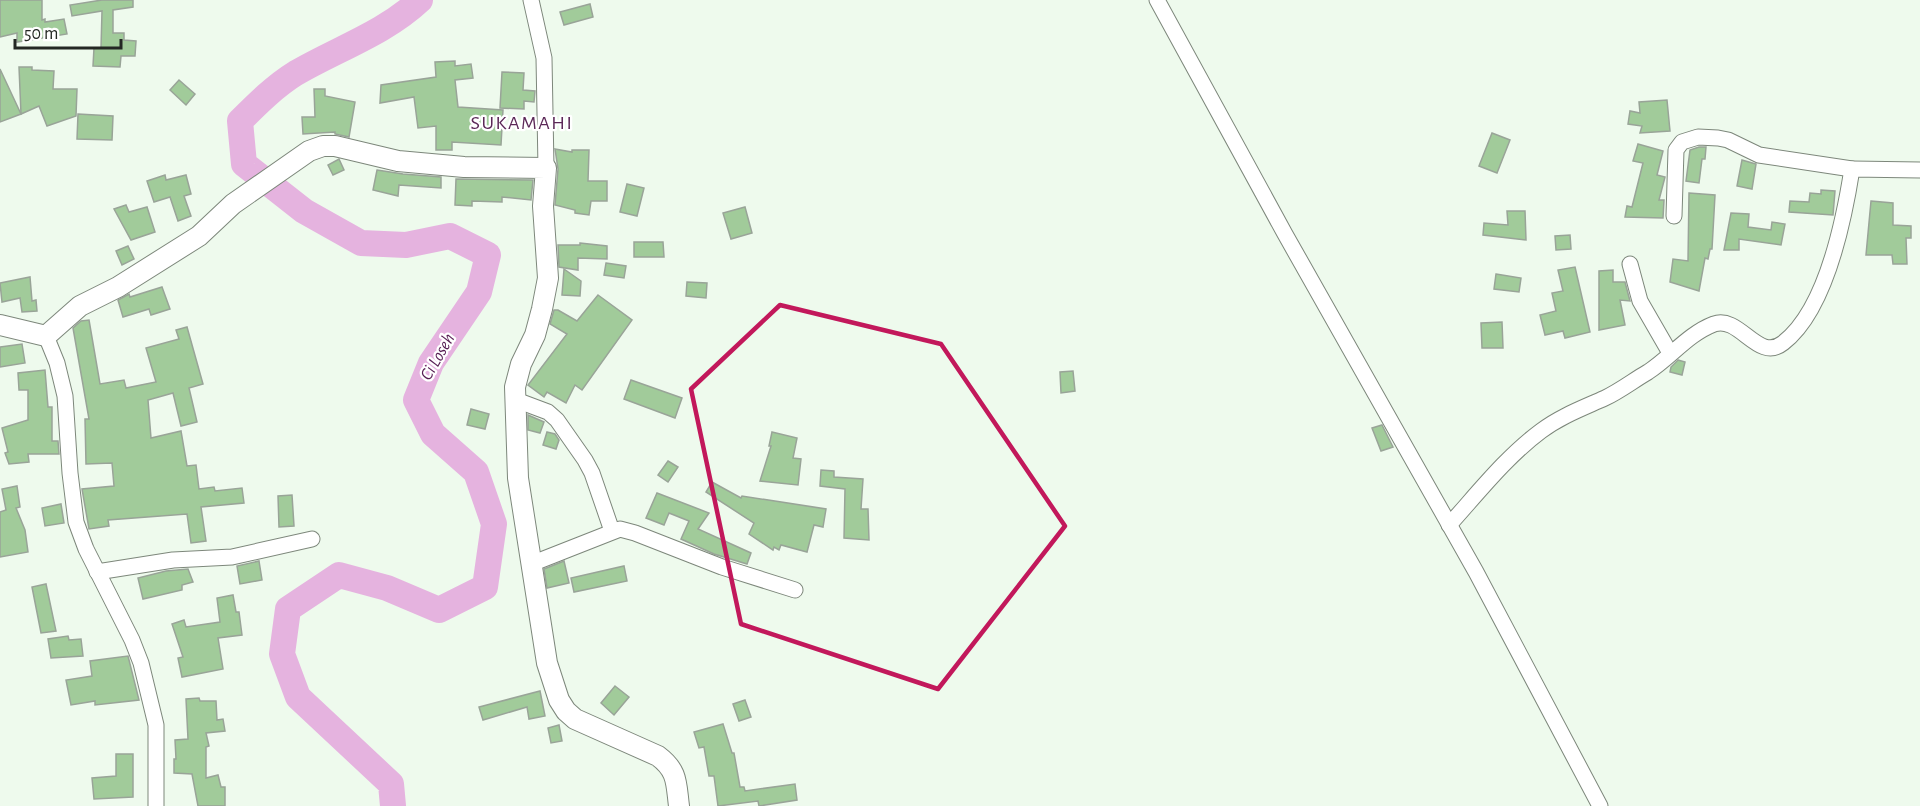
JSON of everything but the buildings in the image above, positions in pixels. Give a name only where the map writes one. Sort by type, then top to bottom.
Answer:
[{"type":"street","points":[[531,0],[544,58],[546,168],[543,206],[548,278],[535,335],[521,364],[515,387],[518,478],[548,663],[559,700],[575,719],[658,756],[668,763],[675,774],[679,806]]},
{"type":"street","points":[[1157,0],[1449,525],[1600,806]]},
{"type":"street","points":[[1674,216],[1676,150],[1682,142],[1698,137],[1728,140],[1759,155],[1852,169],[1920,170]]},
{"type":"street","points":[[45,336],[80,306],[118,287],[199,236],[233,204],[309,151],[323,146],[335,146],[398,161],[464,167],[546,168]]},
{"type":"street","points":[[1449,525],[1486,483],[1540,432],[1559,419],[1607,397],[1651,370],[1684,341],[1716,324],[1724,323],[1760,346],[1777,347],[1784,343],[1801,323],[1829,269],[1852,169]]},
{"type":"street","points":[[1630,264],[1640,301],[1670,353]]},
{"type":"street","points":[[0,325],[45,336]]},
{"type":"street","points":[[45,336],[57,363],[64,396],[76,522],[86,549],[132,640],[141,663],[156,725],[156,806]]},
{"type":"street","points":[[516,400],[548,412],[557,420],[592,473],[612,531]]},
{"type":"street","points":[[531,564],[620,529],[722,567],[795,590]]},
{"type":"street","points":[[97,572],[172,560],[232,557],[312,539]]},
{"type":"highlighted area","points":[[780,305],[941,344],[1065,526],[938,689],[741,624],[691,389]]},
{"type":"waterway","name":"Ci Loseh","points":[[393,806],[391,784],[298,697],[282,654],[288,609],[339,575],[387,588],[439,610],[485,587],[494,524],[476,472],[433,434],[416,400],[431,363],[479,292],[488,255],[450,236],[406,245],[361,243],[304,211],[244,164],[240,121],[288,78],[392,22],[420,0]]},
{"type":"district","name":"SUKAMAHI","points":[[522,123]]}]
